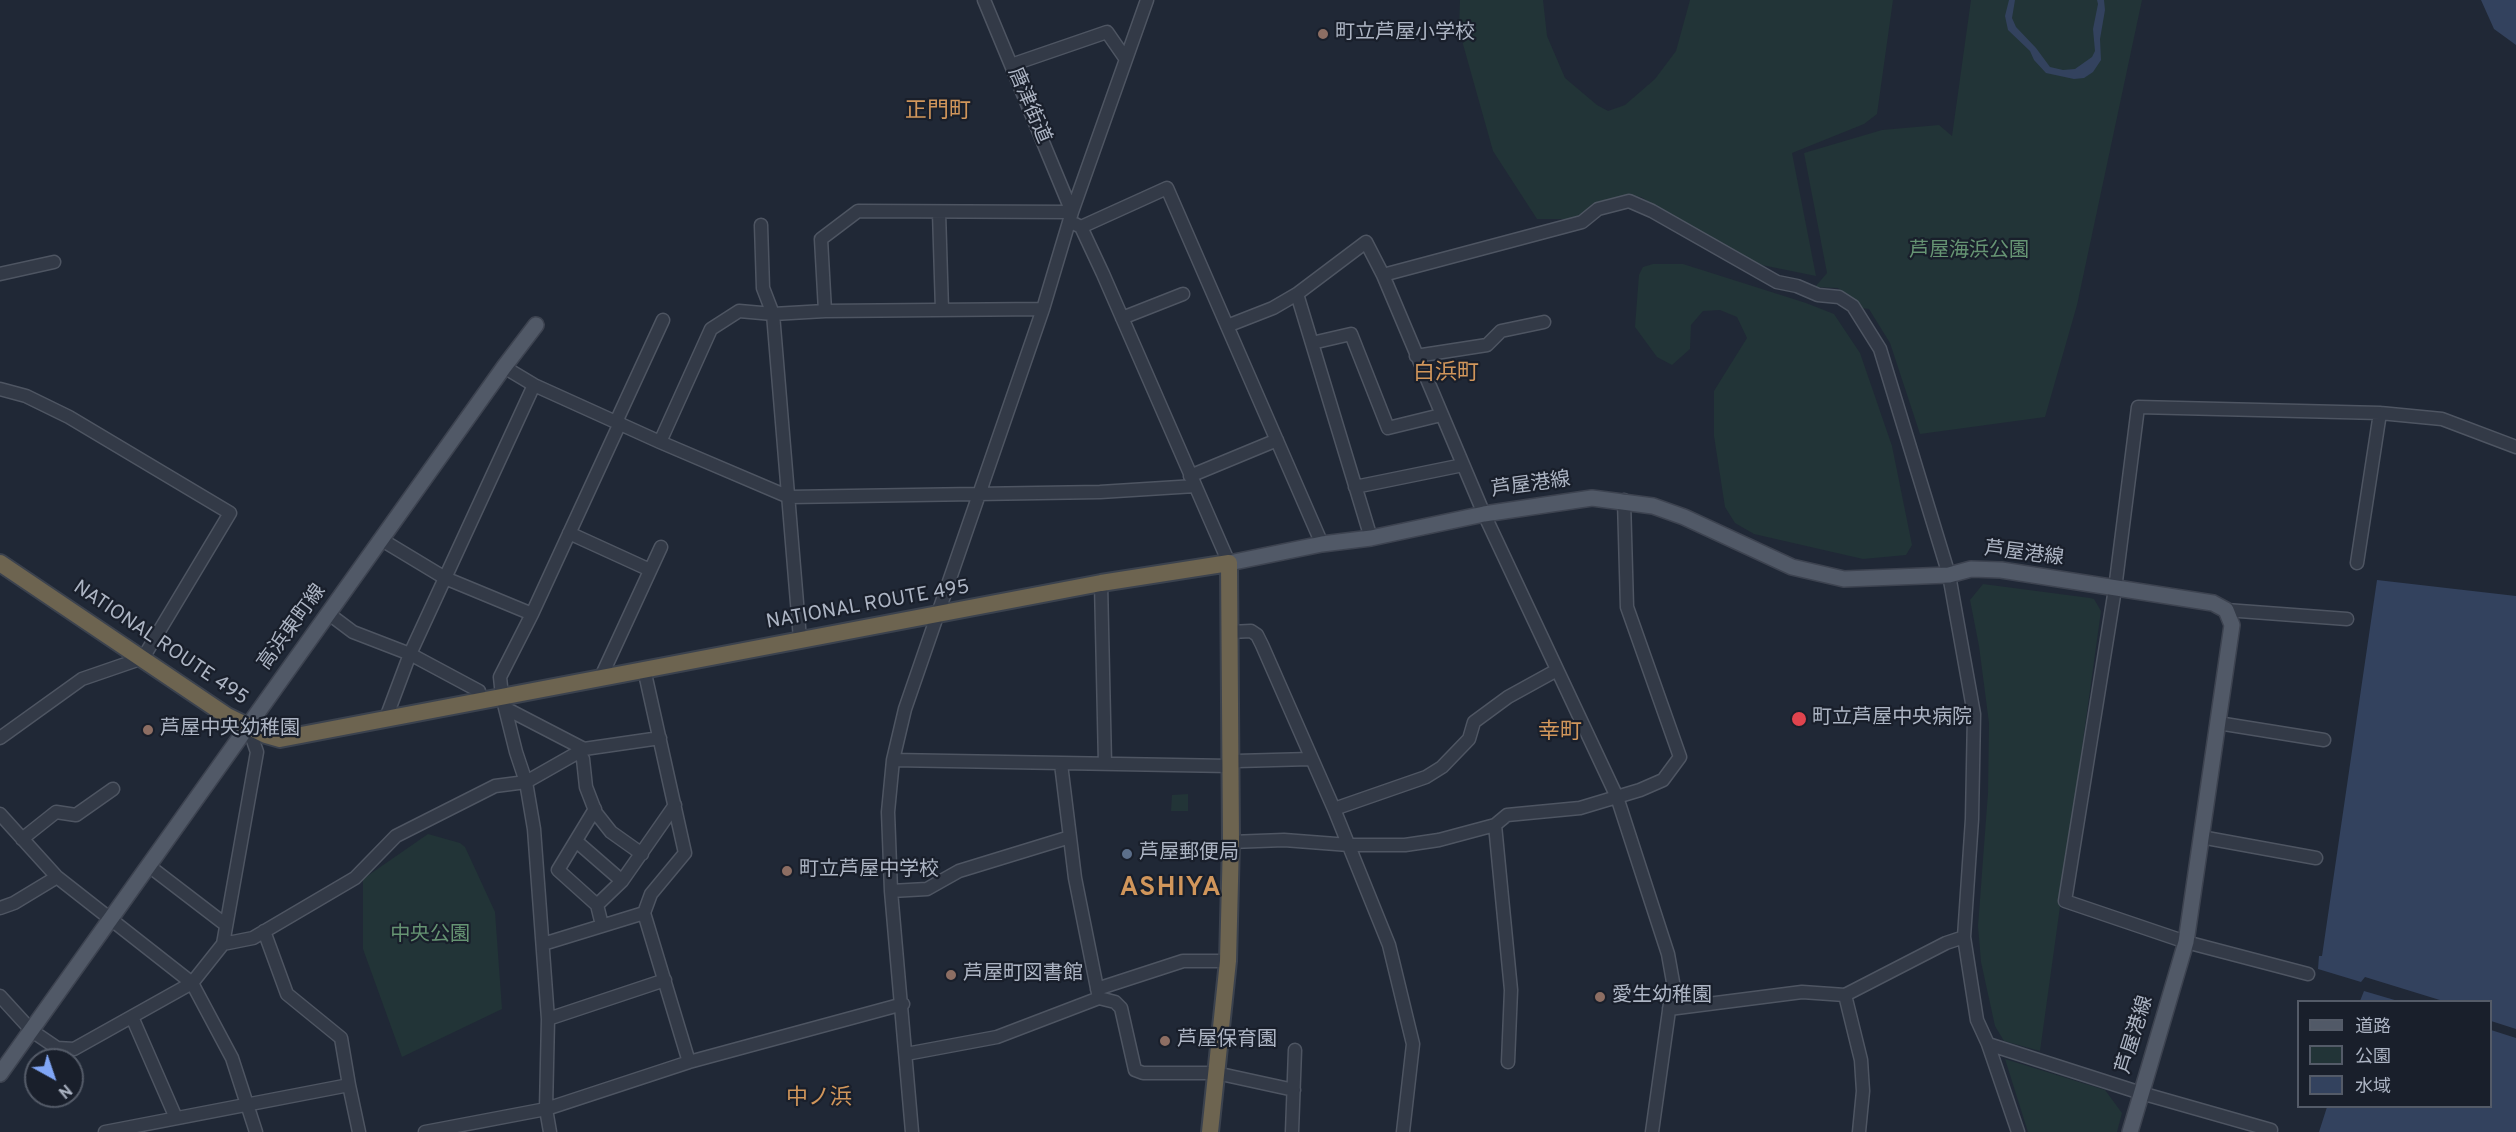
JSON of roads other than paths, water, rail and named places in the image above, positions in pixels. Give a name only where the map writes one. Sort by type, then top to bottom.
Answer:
[{"type":"highway","name":"NATIONAL ROUTE 495","points":[[0,563],[143,657],[227,716],[266,735],[280,739],[480,701],[504,702],[601,677],[1101,583],[1229,563]]},
{"type":"highway","points":[[1210,1132],[1228,961],[1231,842],[1229,563]]},
{"type":"main road","name":"高浜東町線","points":[[0,1074],[536,325]]},
{"type":"main road","name":"芦屋港線","points":[[1229,563],[1322,544],[1371,538],[1484,514],[1592,498],[1653,506],[1684,517],[1792,567],[1815,574],[1844,579],[1949,575],[1971,570],[2001,570],[2213,603],[2226,610],[2232,625],[2186,942],[2130,1132]]},
{"type":"street","name":"唐津街道","points":[[984,0],[1074,220],[1122,318],[1229,563]]},
{"type":"street","points":[[912,1132],[903,1004],[891,891],[888,812],[893,760],[905,709],[1074,220],[1125,58],[1147,0]]},
{"type":"street","points":[[1011,65],[1107,32],[1125,58]]},
{"type":"street","points":[[825,311],[821,239],[858,211],[939,212],[1074,220],[1167,188],[1322,544]]},
{"type":"street","points":[[1383,275],[1582,222],[1598,208],[1629,201],[1652,211],[1777,282],[1797,286],[1818,295],[1839,297],[1853,306],[1880,349],[1949,575],[1974,714],[1972,819],[1964,937],[1977,1020],[1988,1044],[2018,1132]]},
{"type":"street","points":[[939,212],[942,310]]},
{"type":"street","points":[[761,225],[763,288],[773,314],[801,639]]},
{"type":"street","points":[[1227,326],[1273,308],[1297,294],[1366,242],[1383,275],[1484,514],[1617,797],[1668,954],[1673,982],[1652,1132]]},
{"type":"street","points":[[0,274],[54,262]]},
{"type":"street","points":[[1122,318],[1183,294]]},
{"type":"street","points":[[1297,294],[1371,538]]},
{"type":"street","points":[[660,442],[711,329],[739,311],[773,314],[825,311],[1043,309]]},
{"type":"street","points":[[550,1132],[546,1110],[548,1019],[534,829],[526,782],[504,702],[500,677],[569,533],[663,320]]},
{"type":"street","points":[[1416,356],[1487,345],[1501,331],[1544,322]]},
{"type":"street","points":[[1312,343],[1351,334],[1388,428],[1441,415]]},
{"type":"street","points":[[504,367],[534,385],[789,497],[1100,492],[1192,481],[1277,440]]},
{"type":"street","points":[[386,718],[410,654],[534,385]]},
{"type":"street","points":[[0,389],[27,396],[69,417],[230,513],[143,657],[82,679],[0,738]]},
{"type":"street","points":[[2308,974],[2186,942],[2065,901],[2115,589],[2138,407],[2380,413],[2442,418],[2516,447]]},
{"type":"street","points":[[2357,563],[2380,413]]},
{"type":"street","points":[[1355,487],[1463,465]]},
{"type":"street","points":[[1231,842],[1284,840],[1349,845],[1405,845],[1439,840],[1495,825],[1507,815],[1580,808],[1663,780],[1680,758],[1627,607],[1624,501]]},
{"type":"street","points":[[569,533],[650,570]]},
{"type":"street","points":[[382,540],[445,578],[531,614]]},
{"type":"street","points":[[601,677],[661,547]]},
{"type":"street","points":[[1101,583],[1105,764]]},
{"type":"street","points":[[2226,610],[2347,619]]},
{"type":"street","points":[[330,614],[353,632],[410,654],[479,691],[480,701]]},
{"type":"street","points":[[1230,632],[1251,631],[1257,635],[1334,809],[1389,945],[1413,1044],[1403,1132]]},
{"type":"street","points":[[644,669],[685,853],[651,894],[644,913],[689,1062]]},
{"type":"street","points":[[1334,809],[1426,777],[1442,767],[1469,739],[1474,722],[1508,697],[1557,670]]},
{"type":"street","points":[[504,702],[581,751],[586,787],[595,810],[611,832],[642,854]]},
{"type":"street","points":[[2218,723],[2324,740]]},
{"type":"street","points":[[0,996],[32,1031],[57,1048],[74,1049],[192,983],[222,944],[226,926],[257,753],[248,726]]},
{"type":"street","points":[[222,944],[253,938],[355,878],[396,836],[495,786],[526,782],[581,751],[660,738]]},
{"type":"street","points":[[893,760],[1230,766],[1237,761],[1310,759]]},
{"type":"street","points":[[1061,764],[1076,878],[1098,994]]},
{"type":"street","points":[[22,839],[56,812],[76,815],[113,789]]},
{"type":"street","points":[[597,905],[622,881],[675,805]]},
{"type":"street","points":[[595,810],[558,870],[597,905],[602,925]]},
{"type":"street","points":[[0,814],[57,877],[192,983],[232,1058],[256,1132]]},
{"type":"street","points":[[1495,825],[1511,990],[1508,1062]]},
{"type":"street","points":[[891,891],[927,889],[959,871],[1070,837]]},
{"type":"street","points":[[2201,837],[2316,858]]},
{"type":"street","points":[[576,841],[622,881]]},
{"type":"street","points":[[149,866],[226,926]]},
{"type":"street","points":[[0,908],[14,903],[57,877]]},
{"type":"street","points":[[543,944],[644,913]]},
{"type":"street","points":[[264,931],[287,994],[341,1038],[359,1132]]},
{"type":"street","points":[[1669,1009],[1802,992],[1845,995],[1946,943],[1964,937]]},
{"type":"street","points":[[906,1054],[997,1037],[1183,961],[1228,961]]},
{"type":"street","points":[[548,1019],[665,980]]},
{"type":"street","points":[[1098,994],[1115,1002],[1121,1008],[1135,1070],[1143,1073],[1216,1073],[1294,1090]]},
{"type":"street","points":[[1845,995],[1861,1060],[1863,1091],[1859,1132]]},
{"type":"street","points":[[425,1132],[546,1110],[689,1062],[903,1004]]},
{"type":"street","points":[[132,1017],[177,1118]]},
{"type":"street","points":[[1988,1044],[2141,1093],[2271,1131]]},
{"type":"street","points":[[1292,1132],[1295,1050]]},
{"type":"street","points":[[105,1132],[349,1085]]},
{"type":"water","points":[[2009,0],[2015,0],[2012,18],[2016,27],[2050,67],[2063,70],[2075,69],[2092,57],[2095,51],[2093,29],[2097,0],[2104,0],[2105,10],[2100,39],[2101,60],[2093,72],[2084,78],[2074,79],[2046,73],[2034,60],[2030,51],[2008,30],[2005,16]]},
{"type":"water","points":[[2481,0],[2516,0],[2516,45],[2494,29]]},
{"type":"water","points":[[2377,580],[2516,596],[2516,1029],[2492,1021],[2492,1000],[2440,1000],[2365,977],[2361,982],[2318,969],[2319,956],[2322,956]]},
{"type":"water","points":[[2364,991],[2395,1000],[2360,1000]]},
{"type":"water","points":[[2492,1030],[2516,1038],[2516,1132],[2319,1132],[2327,1108],[2492,1108]]},
{"type":"place","name":"町立芦屋小学校","points":[[1323,34]]},
{"type":"place","name":"町立芦屋中央病院","points":[[1799,719]]},
{"type":"place","name":"芦屋中央幼稚園","points":[[148,730]]},
{"type":"place","name":"芦屋郵便局","points":[[1127,854]]},
{"type":"place","name":"町立芦屋中学校","points":[[787,871]]},
{"type":"place","name":"芦屋町図書館","points":[[951,975]]},
{"type":"place","name":"愛生幼稚園","points":[[1600,997]]},
{"type":"place","name":"芦屋保育園","points":[[1165,1041]]},
{"type":"district","name":"正門町","points":[[938,113]]},
{"type":"district","name":"白浜町","points":[[1446,375]]},
{"type":"district","name":"幸町","points":[[1560,734]]},
{"type":"district","name":"ASHIYA","points":[[1171,890]]},
{"type":"district","name":"中ノ浜","points":[[819,1100]]},
{"type":"park label","name":"芦屋海浜公園","points":[[1969,252]]},
{"type":"park label","name":"中央公園","points":[[430,936]]}]
